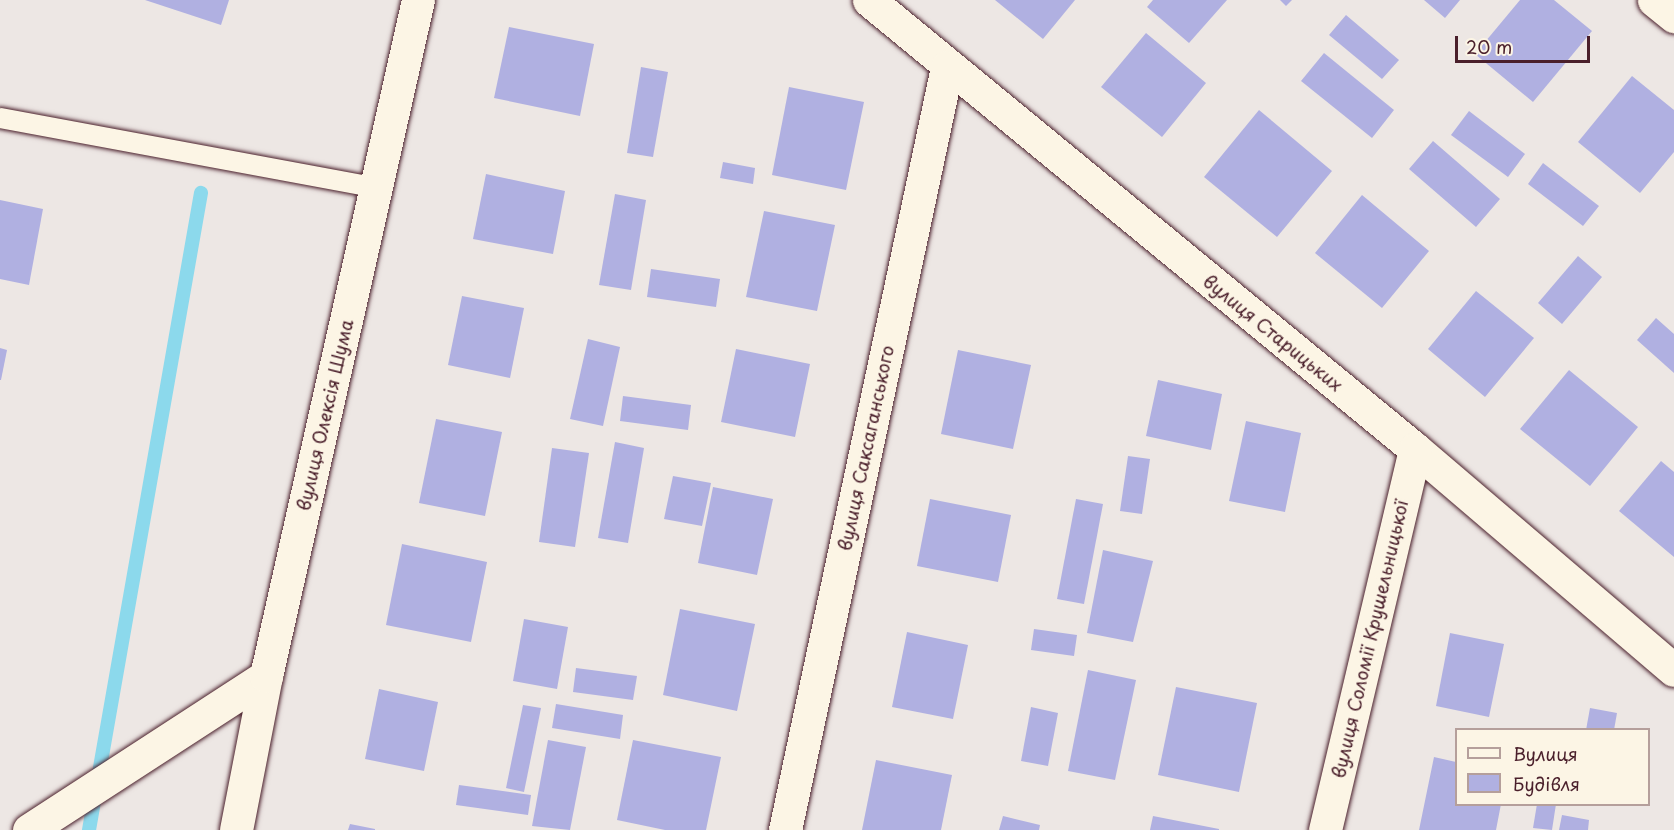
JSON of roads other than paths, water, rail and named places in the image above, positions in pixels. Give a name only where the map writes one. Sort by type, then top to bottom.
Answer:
[{"type":"street","name":"вулиця Олексія Шума","points":[[236,830],[266,676],[418,0]]},
{"type":"street","name":"вулиця Старицьких","points":[[869,0],[947,67],[1415,449],[1674,670]]},
{"type":"street","points":[[1654,0],[1674,16]]},
{"type":"street","name":"вулиця Саксаганського","points":[[785,830],[947,67]]},
{"type":"street","name":"вулиця Соломії Крушельницької","points":[[1325,830],[1415,449]]},
{"type":"street","points":[[29,830],[266,676]]},
{"type":"lane","points":[[0,118],[376,188]]},
{"type":"waterway","points":[[89,830],[201,193]]}]
